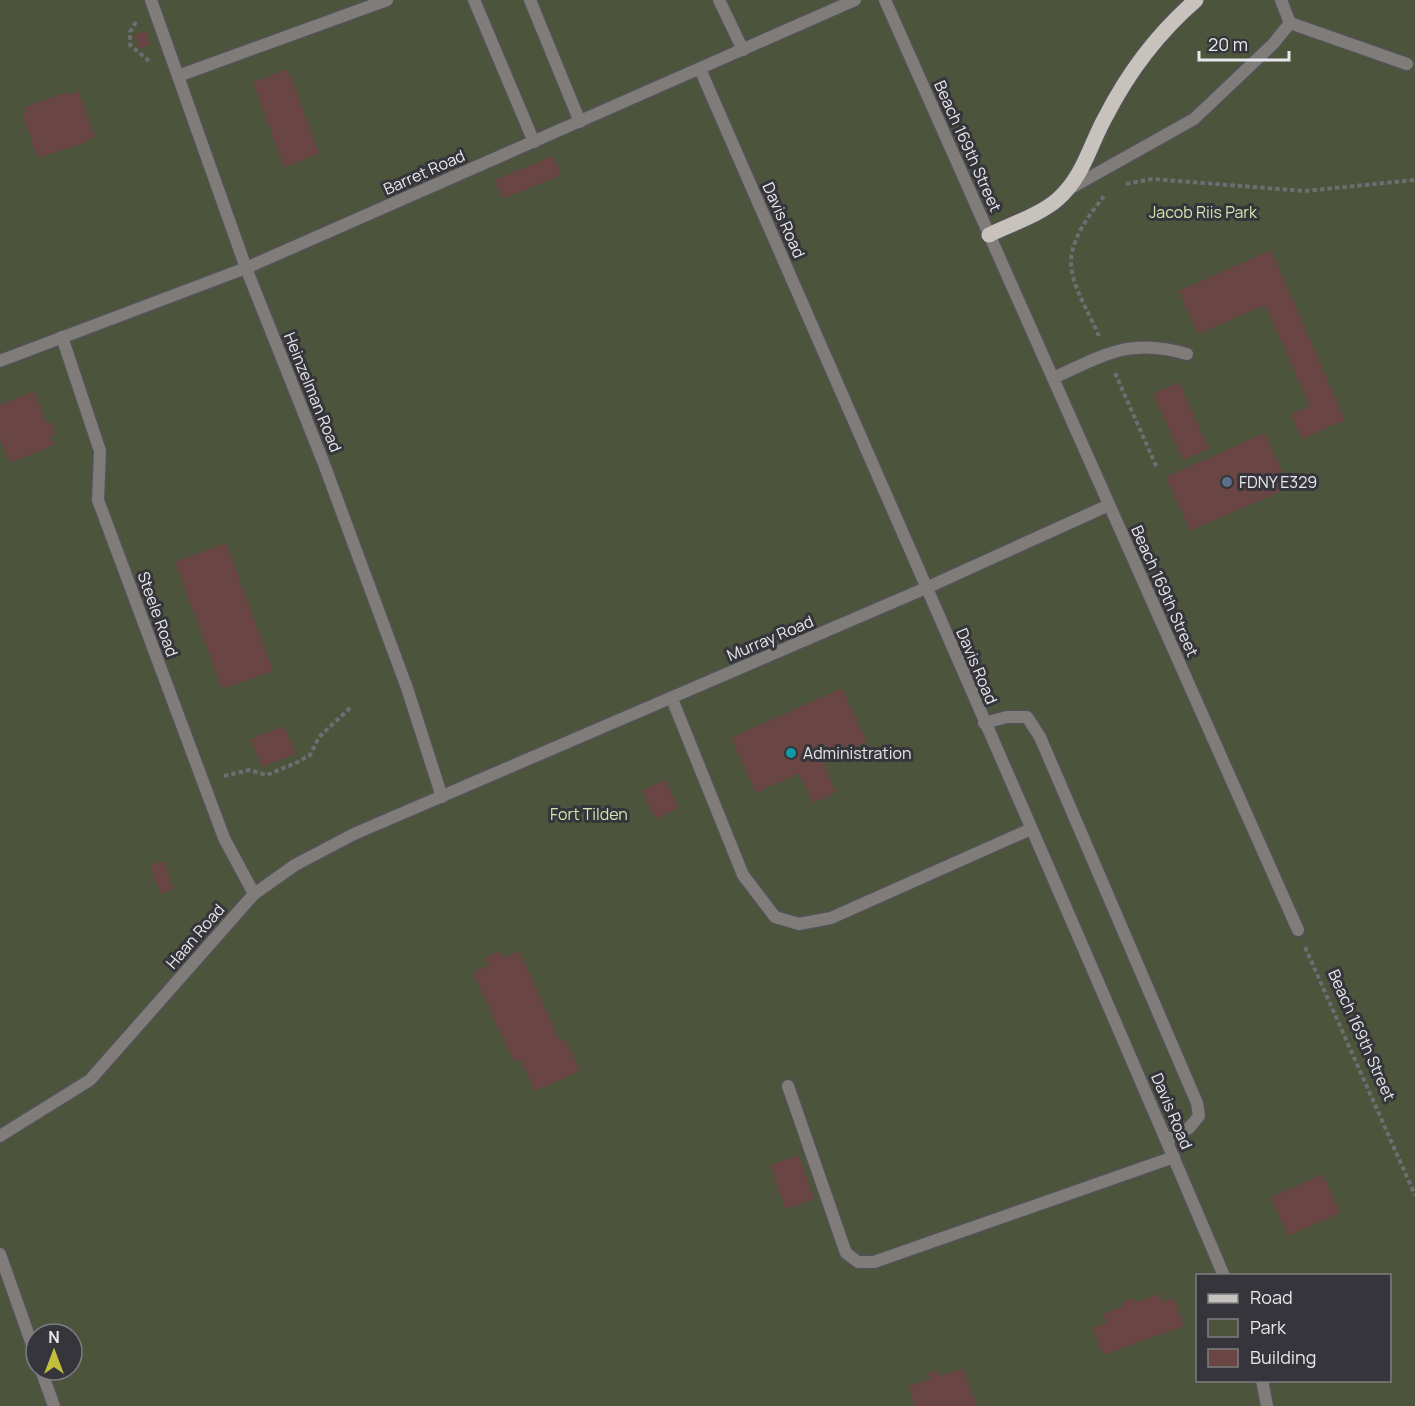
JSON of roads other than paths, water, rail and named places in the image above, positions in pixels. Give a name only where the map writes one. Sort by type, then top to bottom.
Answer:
[{"type":"main road","points":[[989,235],[1043,208],[1068,189],[1086,162],[1104,119],[1132,69],[1163,31],[1196,0]]},
{"type":"street","name":"Heinzelman Road","points":[[151,0],[246,268],[324,464],[407,688],[442,796]]},
{"type":"street","points":[[178,76],[387,0]]},
{"type":"street","points":[[474,0],[534,142]]},
{"type":"street","points":[[530,0],[580,122]]},
{"type":"street","points":[[719,0],[742,50]]},
{"type":"street","name":"Barret Road","points":[[0,361],[246,268],[855,0]]},
{"type":"street","name":"Beach 169th Street","points":[[885,0],[1298,930]]},
{"type":"street","points":[[1281,0],[1290,23],[1407,64]]},
{"type":"street","points":[[1068,189],[1194,119],[1273,44],[1290,23]]},
{"type":"street","name":"Davis Road","points":[[700,69],[1224,1274]]},
{"type":"street","name":"Steele Road","points":[[62,337],[100,451],[98,500],[224,838],[254,894]]},
{"type":"street","points":[[1053,378],[1107,354],[1139,346],[1155,346],[1187,354]]},
{"type":"street","name":"Murray Road","points":[[442,796],[672,699],[1109,505]]},
{"type":"street","points":[[672,699],[742,874],[775,917],[799,924],[831,918],[1031,829]]},
{"type":"street","points":[[984,723],[1007,717],[1027,717],[1040,737],[1197,1103],[1198,1116],[1189,1128],[1167,1140]]},
{"type":"street","name":"Haan Road","points":[[0,1136],[90,1080],[254,894],[295,865],[354,834],[442,796]]},
{"type":"street","points":[[788,1086],[846,1253],[858,1262],[874,1262],[1174,1157]]},
{"type":"street","points":[[0,1254],[24,1322]]},
{"type":"street","points":[[45,1382],[54,1406]]},
{"type":"street","points":[[1262,1382],[1267,1406]]},
{"type":"place","name":"FDNY E329","points":[[1227,482]]},
{"type":"place","name":"Administration","points":[[791,753]]},
{"type":"park label","name":"Jacob Riis Park","points":[[1203,212]]},
{"type":"park label","name":"Fort Tilden","points":[[589,814]]}]
